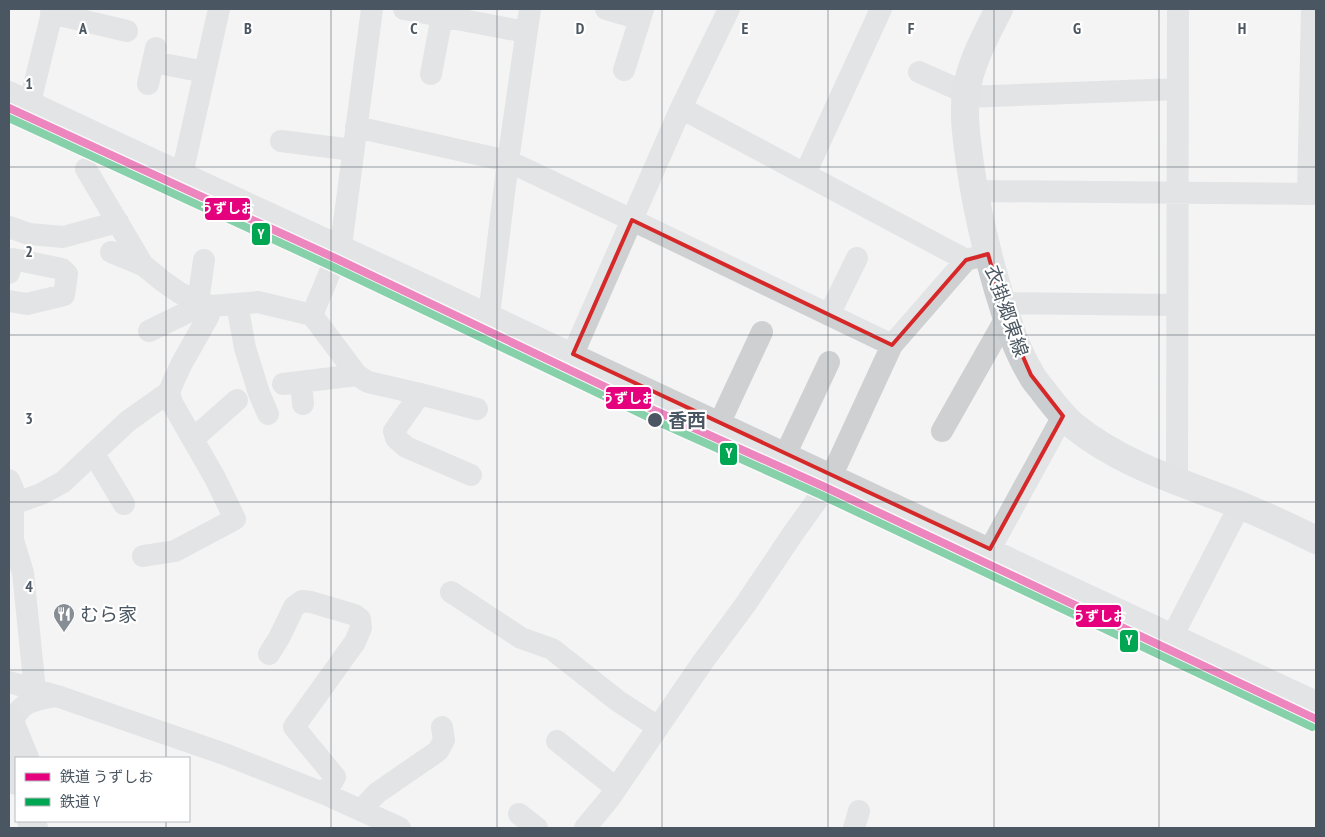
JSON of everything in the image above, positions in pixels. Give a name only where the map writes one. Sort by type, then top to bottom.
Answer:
[{"type":"main road","name":"衣掛郷東線","points":[[995,10],[970,75],[966,95],[965,130],[974,191],[977,257],[1004,311],[1016,344],[1031,375],[1063,416],[1112,453],[1177,482],[1240,505],[1316,540]]},
{"type":"main road","points":[[10,723],[25,757]]},
{"type":"main road","points":[[9,761],[15,778]]},
{"type":"street","points":[[182,174],[219,9]]},
{"type":"street","points":[[312,315],[341,246],[372,9]]},
{"type":"street","points":[[404,9],[526,32]]},
{"type":"street","points":[[489,315],[508,161],[530,9]]},
{"type":"street","points":[[606,9],[641,14],[624,70]]},
{"type":"street","points":[[573,354],[681,108],[729,9]]},
{"type":"street","points":[[805,174],[881,9]]},
{"type":"street","points":[[1177,482],[1178,9]]},
{"type":"street","points":[[974,191],[1312,194],[1312,9]]},
{"type":"street","points":[[30,102],[52,11],[127,31]]},
{"type":"street","points":[[431,74],[442,16]]},
{"type":"street","points":[[148,84],[155,54],[205,72]]},
{"type":"street","points":[[919,72],[966,95],[1178,88]]},
{"type":"street","points":[[9,92],[182,174],[832,474],[1316,702]]},
{"type":"street","points":[[585,828],[616,788],[820,496],[892,345],[977,257],[805,174],[681,108]]},
{"type":"street","points":[[356,127],[508,161],[892,345]]},
{"type":"street","points":[[281,141],[353,150]]},
{"type":"street","points":[[86,168],[143,265]]},
{"type":"street","points":[[9,301],[27,304],[64,295],[67,274],[62,269],[13,266],[17,230],[63,237],[118,222]]},
{"type":"street","points":[[111,252],[143,265],[164,282],[201,303],[237,304],[258,302],[312,315],[357,375],[368,382],[477,409]]},
{"type":"street","points":[[829,315],[857,258]]},
{"type":"street","points":[[13,504],[41,494],[63,482],[128,421],[169,392],[182,363],[208,317],[201,303],[204,260]]},
{"type":"street","points":[[149,331],[188,312],[201,303]]},
{"type":"street","points":[[237,304],[245,348],[259,393],[268,414]]},
{"type":"street","points":[[942,431],[1004,311],[1177,306]]},
{"type":"street","points":[[720,422],[762,332]]},
{"type":"street","points":[[786,453],[829,362]]},
{"type":"street","points":[[303,404],[292,383],[357,375]]},
{"type":"street","points":[[142,556],[175,551],[235,519],[215,478],[172,403],[169,392]]},
{"type":"street","points":[[420,394],[394,431],[396,438],[406,447],[465,465]]},
{"type":"street","points":[[193,439],[237,400]]},
{"type":"street","points":[[990,549],[1063,416]]},
{"type":"street","points":[[94,454],[124,504]]},
{"type":"street","points":[[9,480],[13,489],[14,540],[23,573],[35,690]]},
{"type":"street","points":[[1173,635],[1240,505]]},
{"type":"street","points":[[451,592],[520,638],[552,649],[618,701],[658,727]]},
{"type":"street","points":[[269,654],[294,606],[302,601],[355,615],[360,619],[361,628],[355,642],[294,727],[335,777],[325,794]]},
{"type":"street","points":[[10,683],[57,696],[227,754],[325,794],[400,828]]},
{"type":"street","points":[[10,723],[14,716],[28,703],[57,696]]},
{"type":"street","points":[[361,810],[377,793],[438,751],[444,740],[442,727]]},
{"type":"street","points":[[556,742],[616,788]]},
{"type":"street","points":[[519,814],[537,828]]},
{"type":"highlighted area","points":[[632,220],[892,345],[966,260],[988,254],[1006,318],[1031,375],[1063,416],[990,549],[573,354]]},
{"type":"rail line","name":"うずしお","points":[[9,108],[335,258],[658,412],[825,487],[1316,719]]},
{"type":"rail line","name":"Y","points":[[9,118],[331,266],[654,420],[821,495],[1312,727]]},
{"type":"place","name":"香西","points":[[655,420]]},
{"type":"place","name":"むら家","points":[[64,633]]}]
